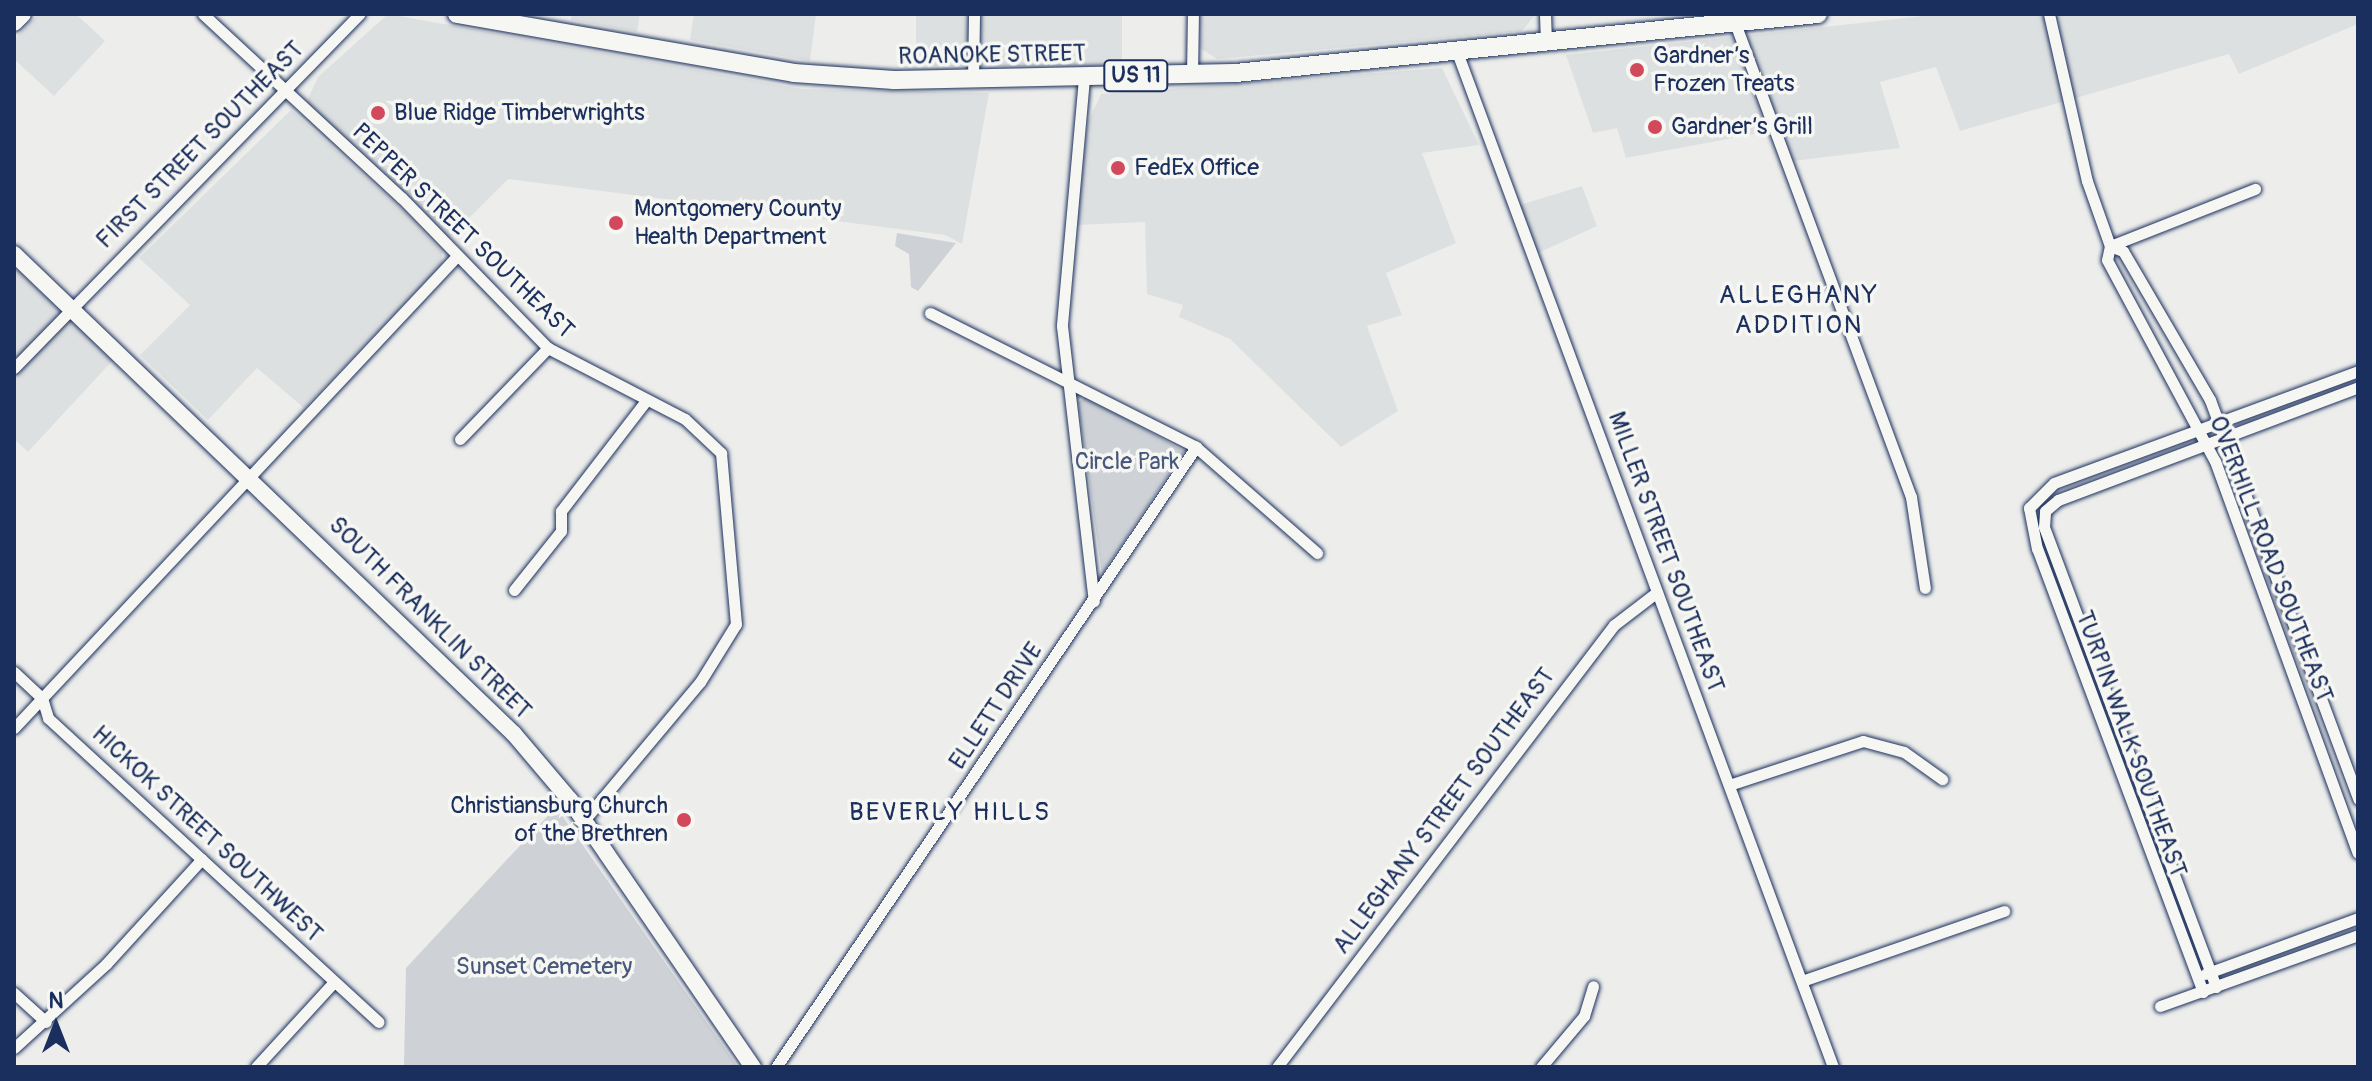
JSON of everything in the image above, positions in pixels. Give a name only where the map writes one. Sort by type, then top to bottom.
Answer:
[{"type":"main road","points":[[14,22],[22,14]]},
{"type":"main road","name":"ROANOKE STREET","points":[[457,14],[794,73],[973,80],[1192,75],[1546,43],[1677,22],[1735,23],[1818,14]]},
{"type":"main road","name":"SOUTH FRANKLIN STREET","points":[[14,254],[249,472],[514,734],[584,820],[753,1067]]},
{"type":"street","name":"PEPPER STREET SOUTHEAST","points":[[203,14],[548,348],[710,435],[721,453],[739,610],[718,658],[584,820]]},
{"type":"street","name":"FIRST STREET SOUTHEAST","points":[[14,368],[360,14]]},
{"type":"street","points":[[973,80],[974,14]]},
{"type":"street","points":[[1192,75],[1193,14]]},
{"type":"street","points":[[1545,14],[1546,43]]},
{"type":"street","name":"OVERHILL ROAD SOUTHEAST","points":[[2049,14],[2087,181],[2110,246],[2107,260],[2207,444],[2358,853]]},
{"type":"street","points":[[1735,23],[1911,497],[1925,588]]},
{"type":"street","name":"MILLER STREET SOUTHEAST","points":[[1457,52],[1833,1067]]},
{"type":"street","points":[[1084,78],[1063,290],[1069,381],[1094,602]]},
{"type":"street","points":[[2110,246],[2255,189]]},
{"type":"street","name":"OVERHILL ROAD SOUTHEAST","points":[[2110,246],[2123,251],[2217,422],[2358,799]]},
{"type":"street","points":[[14,728],[249,472],[456,257]]},
{"type":"street","points":[[930,313],[1196,447],[1317,553]]},
{"type":"street","points":[[460,439],[548,348]]},
{"type":"street","points":[[2200,429],[2358,371]]},
{"type":"street","points":[[2207,444],[2358,387]]},
{"type":"street","points":[[514,590],[561,531],[561,511],[645,402]]},
{"type":"street","name":"TURPIN WALK SOUTHEAST","points":[[2200,429],[2054,483],[2029,508],[2037,549],[2203,992]]},
{"type":"street","name":"TURPIN WALK SOUTHEAST","points":[[2207,444],[2045,511],[2044,527],[2216,987]]},
{"type":"street","name":"ELLETT DRIVE","points":[[776,1067],[1094,602],[1196,447]]},
{"type":"street","name":"ALLEGHANY STREET SOUTHEAST","points":[[1277,1067],[1614,625],[1657,592]]},
{"type":"street","name":"HICKOK STREET SOUTHWEST","points":[[14,672],[42,698],[48,718],[379,1022]]},
{"type":"street","points":[[1729,785],[1863,741],[1904,752],[1942,779]]},
{"type":"street","points":[[14,1048],[46,1022],[202,859]]},
{"type":"street","points":[[1802,981],[2004,911]]},
{"type":"street","points":[[2197,977],[2358,918]]},
{"type":"street","points":[[2160,1006],[2358,935]]},
{"type":"street","points":[[256,1067],[334,982]]},
{"type":"street","points":[[1541,1067],[1584,1016],[1593,986]]},
{"type":"street","points":[[14,993],[46,1022]]},
{"type":"shaded area","points":[[38,14],[76,14],[105,41],[54,96],[14,59],[14,40]]},
{"type":"shaded area","points":[[388,14],[802,89],[989,93],[962,244],[945,235],[508,179],[448,239],[306,103],[318,77]]},
{"type":"shaded area","points":[[572,14],[640,14],[637,32],[571,20]]},
{"type":"shaded area","points":[[694,14],[816,14],[810,61],[690,40]]},
{"type":"shaded area","points":[[916,14],[1122,14],[1122,66],[916,66]]},
{"type":"shaded area","points":[[1200,14],[1535,15],[1522,31],[1217,59],[1200,48]]},
{"type":"shaded area","points":[[1942,14],[2358,14],[2358,24],[2239,74],[2229,54],[1960,131],[1936,67],[1880,82],[1900,148],[1793,161],[1781,129],[1626,158],[1617,128],[1593,133],[1566,55]]},
{"type":"shaded area","points":[[1442,68],[1479,145],[1422,153],[1456,243],[1386,273],[1402,315],[1367,326],[1398,411],[1341,447],[1230,339],[1179,317],[1183,305],[1147,294],[1145,222],[1076,225],[1088,122],[1101,94]]},
{"type":"shaded area","points":[[291,110],[405,212],[442,252],[442,264],[304,408],[257,368],[208,420],[140,355],[190,305],[139,258]]},
{"type":"shaded area","points":[[1582,186],[1597,226],[1536,254],[1517,206]]},
{"type":"shaded area","points":[[14,267],[113,360],[28,452],[14,439]]},
{"type":"green space","points":[[897,233],[956,243],[918,291],[911,287],[909,254],[895,246]]},
{"type":"green space","name":"Circle Park","points":[[1087,397],[1184,451],[1102,574],[1078,402]]},
{"type":"green space","name":"Sunset Cemetery","points":[[556,807],[738,1067],[404,1067],[406,968]]},
{"type":"place","name":"Gardner’s Frozen Treats","points":[[1637,70]]},
{"type":"place","name":"Blue Ridge Timberwrights","points":[[378,113]]},
{"type":"place","name":"Gardner’s Grill","points":[[1655,127]]},
{"type":"place","name":"FedEx Office","points":[[1118,168]]},
{"type":"place","name":"Montgomery County Health Department","points":[[616,223]]},
{"type":"place","name":"Christiansburg Church of the Brethren","points":[[684,820]]},
{"type":"district","name":"ALLEGHANY ADDITION","points":[[1799,311]]},
{"type":"district","name":"BEVERLY HILLS","points":[[950,813]]}]
